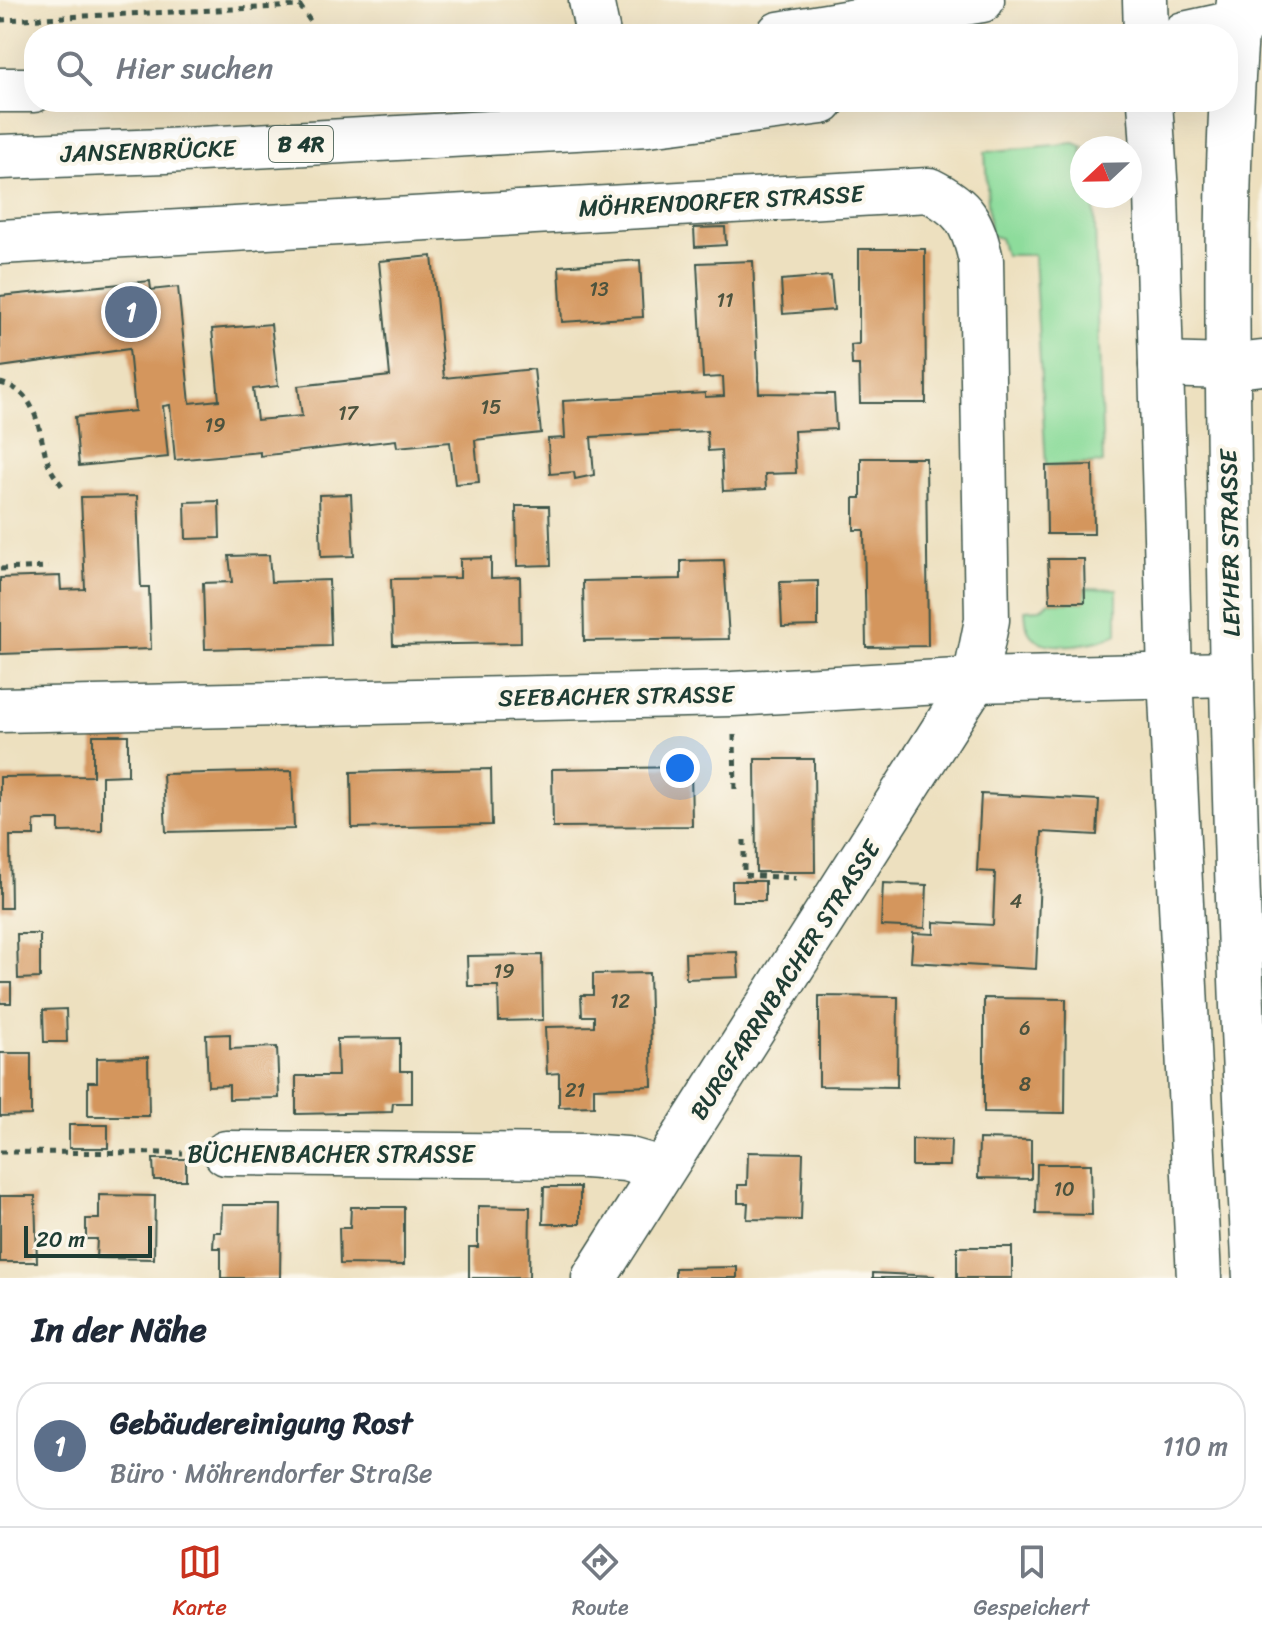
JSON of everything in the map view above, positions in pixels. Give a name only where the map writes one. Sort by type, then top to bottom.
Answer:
[{"type":"street","points":[[591,0],[596,24]]},
{"type":"street","points":[[839,24],[982,0]]},
{"type":"street","points":[[1145,0],[1146,24]]},
{"type":"street","points":[[1214,24],[1246,13]]},
{"type":"street","name":"LEYHER STRASSE","points":[[1238,73],[1246,13]]},
{"type":"street","points":[[0,90],[24,90]]},
{"type":"street","name":"JANSENBRÜCKE","points":[[0,157],[648,124],[743,112]]},
{"type":"street","points":[[1150,112],[1170,675],[1199,1278]]},
{"type":"street","name":"LEYHER STRASSE","points":[[1233,112],[1229,140],[1245,365],[1231,674],[1255,1278]]},
{"type":"street","name":"MÖHRENDORFER STRASSE","points":[[0,242],[929,190],[953,202],[973,226],[981,260],[987,620],[975,680]]},
{"type":"street","points":[[1161,365],[1245,365]]},
{"type":"street","name":"SEEBACHER STRASSE","points":[[0,710],[732,694],[975,680],[1231,674]]},
{"type":"street","name":"BURGFARRNBACHER STRASSE","points":[[594,1278],[661,1169],[839,898],[975,680]]},
{"type":"street","name":"BÜCHENBACHER STRASSE","points":[[226,1153],[585,1156],[626,1159],[661,1169]]},
{"type":"path","points":[[0,20],[300,6],[312,24]]},
{"type":"path","points":[[0,383],[13,386],[39,417],[50,469],[63,487]]},
{"type":"path","points":[[0,569],[48,567]]},
{"type":"path","points":[[732,694],[735,793]]},
{"type":"path","points":[[744,840],[744,875],[811,879],[839,898]]},
{"type":"path","name":"BÜCHENBACHER STRASSE","points":[[0,1152],[226,1153]]},
{"type":"green space","points":[[1070,143],[1070,208],[1094,208],[1103,463],[1046,466],[1034,255],[1005,255],[1000,238],[990,235],[985,152]]},
{"type":"green space","points":[[1085,588],[1117,589],[1117,634],[1064,646],[1043,643],[1032,636],[1025,610],[1040,609],[1050,602],[1084,602]]},
{"type":"building","points":[[725,227],[726,245],[695,247],[694,228]]},
{"type":"building","points":[[859,249],[925,249],[926,403],[860,403],[859,365],[852,365],[851,345],[859,344]]},
{"type":"building","points":[[432,256],[444,378],[534,369],[541,433],[475,440],[479,482],[455,484],[450,442],[397,447],[396,440],[260,456],[260,452],[175,460],[170,405],[163,406],[168,457],[79,466],[75,417],[135,411],[129,349],[0,367],[0,296],[150,281],[151,290],[178,287],[190,403],[219,400],[212,329],[271,324],[278,386],[253,389],[257,420],[302,416],[298,386],[390,376],[379,261]]},
{"type":"building","points":[[640,260],[643,317],[562,322],[559,266]]},
{"type":"building","points":[[753,261],[759,393],[834,394],[836,429],[794,431],[796,473],[765,474],[766,489],[723,491],[721,450],[708,451],[707,431],[591,437],[594,475],[575,479],[574,472],[550,474],[548,439],[565,438],[563,401],[705,393],[705,397],[724,396],[723,377],[703,378],[697,263]]},
{"type":"building","points":[[831,276],[834,310],[783,314],[781,280]]},
{"type":"building","points":[[861,458],[926,458],[928,646],[866,647],[864,530],[854,530],[854,498],[861,498]]},
{"type":"building","points":[[1093,465],[1094,534],[1047,534],[1046,466]]},
{"type":"building","points":[[351,494],[354,556],[321,557],[319,495]]},
{"type":"building","points":[[137,496],[141,587],[149,587],[151,649],[0,654],[0,578],[60,576],[61,590],[85,589],[81,497]]},
{"type":"building","points":[[219,501],[220,538],[186,539],[185,502]]},
{"type":"building","points":[[516,506],[549,506],[551,565],[517,566]]},
{"type":"building","points":[[269,555],[271,582],[329,580],[331,646],[205,649],[203,583],[232,582],[229,556]]},
{"type":"building","points":[[491,558],[491,578],[520,577],[521,643],[393,645],[391,579],[460,578],[460,559]]},
{"type":"building","points":[[1048,559],[1084,559],[1085,602],[1050,602]]},
{"type":"building","points":[[724,560],[729,639],[584,641],[583,581],[681,579],[681,561]]},
{"type":"building","points":[[818,581],[818,626],[782,627],[780,582]]},
{"type":"building","points":[[93,735],[128,735],[128,775],[102,776],[102,831],[59,832],[59,820],[38,820],[34,821],[34,836],[10,836],[11,908],[0,908],[0,777],[93,776]]},
{"type":"building","points":[[755,759],[814,759],[815,872],[756,872]]},
{"type":"building","points":[[691,767],[692,826],[553,827],[552,769]]},
{"type":"building","points":[[491,769],[492,825],[352,828],[351,772]]},
{"type":"building","points":[[292,771],[294,829],[166,832],[163,774]]},
{"type":"building","points":[[981,794],[1099,800],[1097,835],[1042,832],[1036,969],[911,962],[913,933],[934,934],[934,922],[993,925],[995,872],[977,871]]},
{"type":"building","points":[[732,881],[765,881],[765,901],[732,901]]},
{"type":"building","points":[[883,883],[927,885],[925,928],[881,926]]},
{"type":"building","points":[[17,934],[40,934],[40,978],[18,979]]},
{"type":"building","points":[[737,952],[739,977],[686,979],[685,953]]},
{"type":"building","points":[[542,955],[543,1020],[499,1021],[498,986],[468,986],[467,956]]},
{"type":"building","points":[[649,973],[652,1086],[594,1088],[594,1106],[559,1107],[559,1073],[547,1074],[545,1027],[594,1026],[594,1016],[582,1016],[581,995],[593,995],[593,974]]},
{"type":"building","points":[[0,983],[11,983],[11,1003],[0,1003]]},
{"type":"building","points":[[819,996],[898,997],[897,1087],[819,1086]]},
{"type":"building","points":[[984,998],[1066,999],[1065,1113],[984,1112]]},
{"type":"building","points":[[66,1009],[67,1042],[44,1042],[43,1010]]},
{"type":"building","points":[[230,1034],[230,1049],[277,1047],[279,1098],[229,1099],[229,1085],[208,1086],[206,1035]]},
{"type":"building","points":[[400,1038],[400,1071],[412,1071],[412,1103],[393,1103],[392,1112],[296,1114],[296,1076],[338,1076],[337,1039]]},
{"type":"building","points":[[0,1053],[31,1053],[31,1115],[0,1116]]},
{"type":"building","points":[[148,1057],[149,1116],[88,1116],[88,1082],[97,1082],[97,1058]]},
{"type":"building","points":[[69,1125],[108,1125],[108,1148],[69,1148]]},
{"type":"building","points":[[912,1139],[951,1140],[950,1166],[912,1166]]},
{"type":"building","points":[[979,1139],[1031,1140],[1031,1179],[978,1178]]},
{"type":"building","points":[[748,1152],[803,1153],[801,1220],[747,1219],[748,1203],[738,1203],[738,1185],[747,1185]]},
{"type":"building","points":[[153,1159],[186,1159],[186,1180],[154,1180]]},
{"type":"building","points":[[1037,1164],[1091,1164],[1092,1215],[1036,1214]]},
{"type":"building","points":[[544,1187],[580,1187],[580,1224],[543,1224]]},
{"type":"building","points":[[99,1195],[155,1196],[154,1259],[96,1258],[97,1239],[86,1239],[86,1219],[99,1219]]},
{"type":"building","points":[[0,1196],[35,1196],[37,1262],[0,1262]]},
{"type":"building","points":[[222,1205],[281,1205],[280,1278],[221,1278],[221,1248],[213,1248],[214,1232],[221,1232]]},
{"type":"building","points":[[478,1206],[530,1207],[529,1278],[469,1278],[469,1247],[478,1247]]},
{"type":"building","points":[[351,1207],[404,1207],[404,1265],[340,1264],[339,1228],[350,1228]]},
{"type":"building","points":[[957,1247],[1012,1247],[1012,1278],[957,1278]]},
{"type":"building","points":[[737,1267],[737,1278],[675,1278],[675,1268]]},
{"type":"building","points":[[873,1273],[934,1276],[934,1278],[873,1278]]},
{"type":"place","name":"Gebäudereinigung Rost","points":[[131,312]]}]
